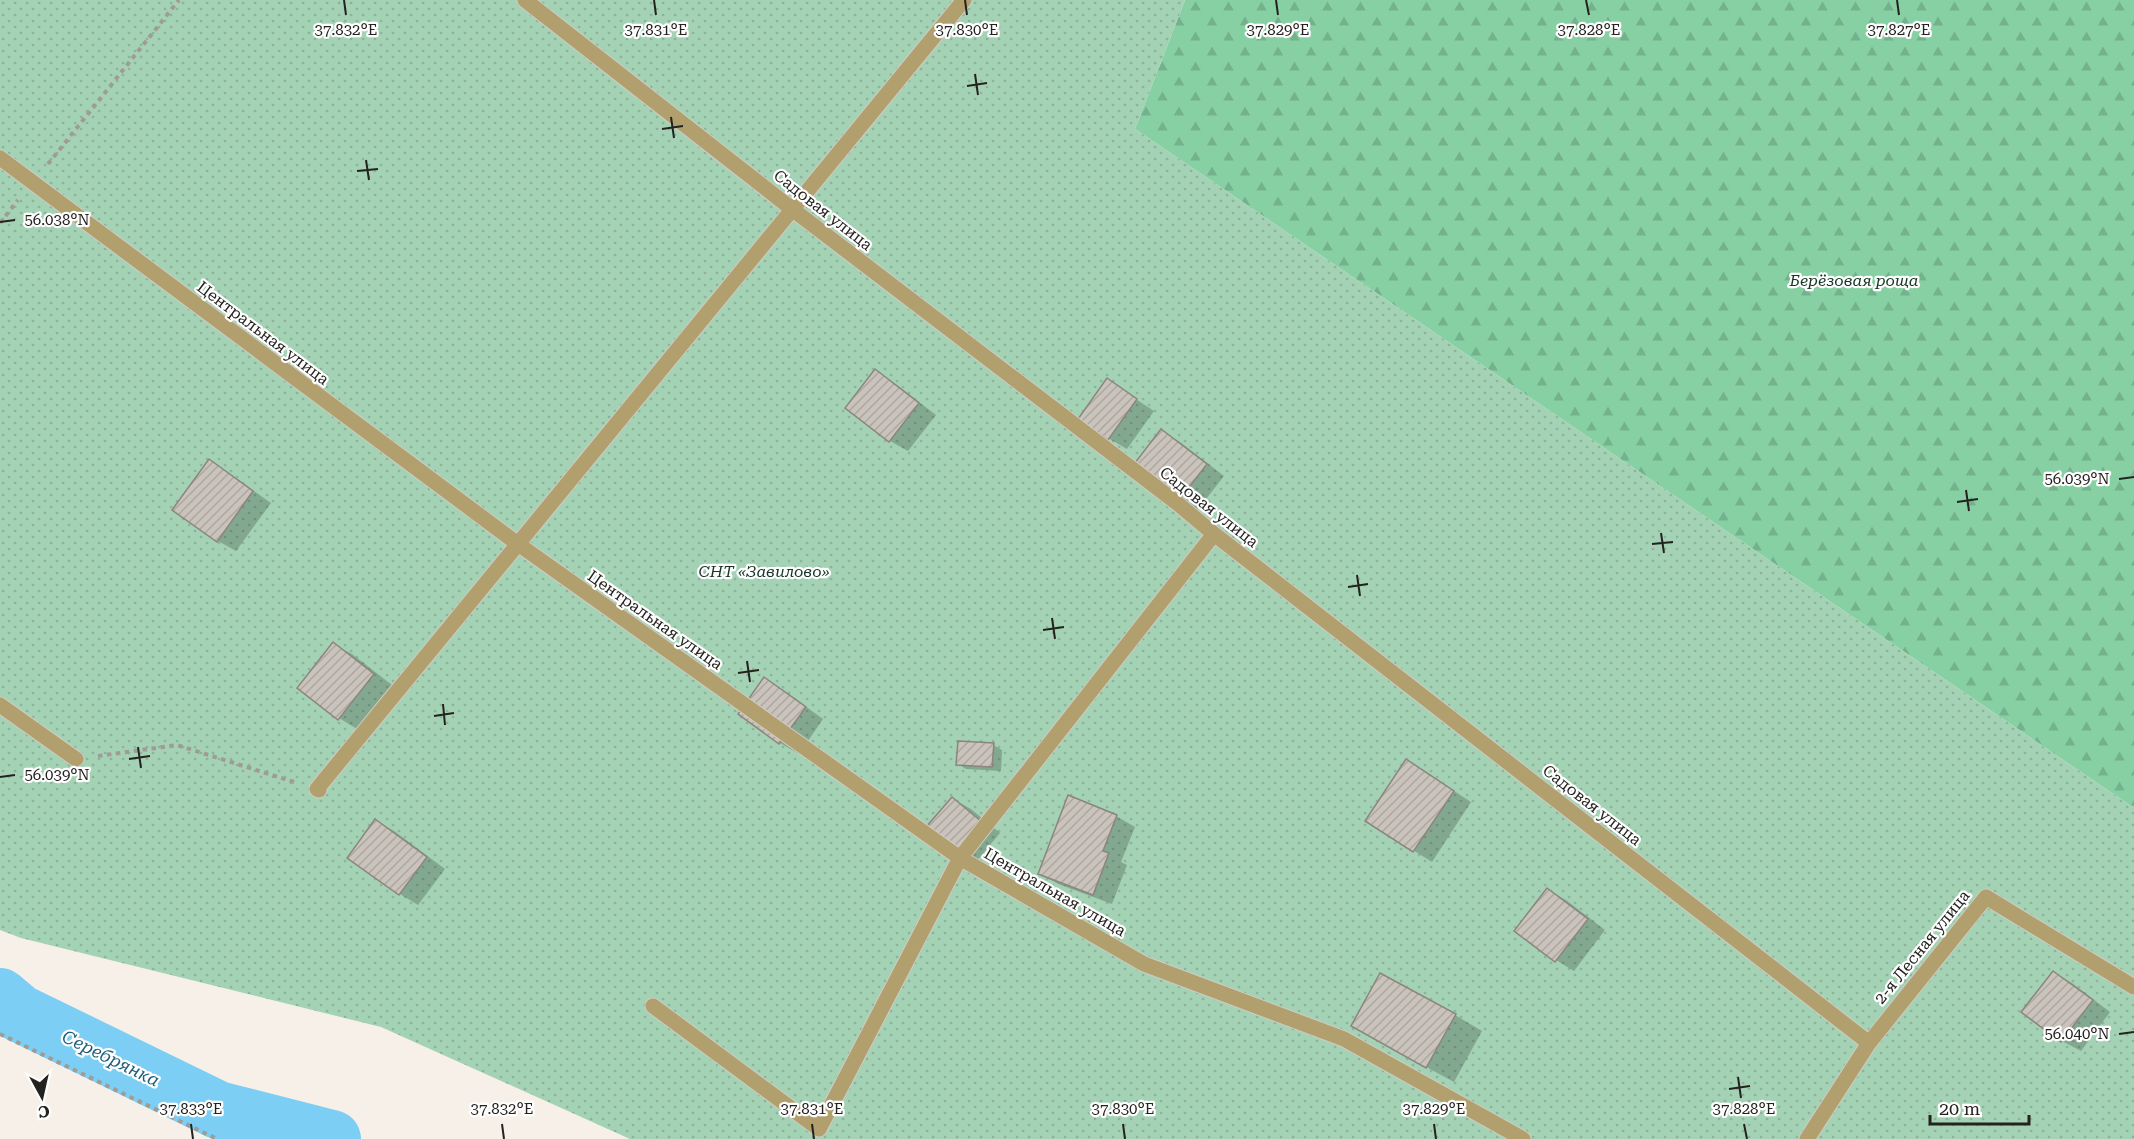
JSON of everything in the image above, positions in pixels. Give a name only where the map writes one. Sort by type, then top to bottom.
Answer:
[{"type":"lane","name":"Садовая улица","points":[[525,0],[792,209],[1177,503],[1869,1043]]},
{"type":"lane","points":[[319,790],[317,789],[964,0]]},
{"type":"lane","name":"Центральная улица","points":[[0,158],[518,544],[960,858],[1144,964],[1344,1039],[1523,1139]]},
{"type":"lane","points":[[653,1006],[819,1129],[960,858],[1214,534]]},
{"type":"lane","points":[[0,705],[76,759]]},
{"type":"lane","name":"2-я Лесная улица","points":[[1869,1043],[1986,897],[2134,987]]},
{"type":"lane","points":[[1807,1139],[1869,1043]]},
{"type":"path","points":[[0,223],[179,0]]},
{"type":"path","points":[[76,759],[177,745],[319,790]]},
{"type":"path","points":[[0,1034],[217,1139]]},
{"type":"green space","name":"СНТ «Завилово»","points":[[0,0],[1185,0],[1135,129],[2134,808],[2134,1139],[630,1139],[381,1027],[21,938],[0,930]]},
{"type":"green space","name":"Берёзовая роща","points":[[1185,0],[2134,0],[2134,808],[1135,129]]},
{"type":"building","points":[[875,369],[919,403],[889,442],[845,408]]},
{"type":"building","points":[[1107,378],[1137,399],[1108,440],[1078,419]]},
{"type":"building","points":[[1161,429],[1207,464],[1177,503],[1131,468]]},
{"type":"building","points":[[209,459],[253,491],[217,542],[172,510]]},
{"type":"building","points":[[333,642],[374,674],[338,720],[297,688]]},
{"type":"building","points":[[764,677],[806,707],[779,744],[738,714]]},
{"type":"building","points":[[958,741],[994,743],[992,767],[956,765]]},
{"type":"building","points":[[1406,759],[1454,791],[1413,852],[1365,821]]},
{"type":"building","points":[[1068,795],[1117,815],[1103,851],[1109,853],[1093,895],[1038,874]]},
{"type":"building","points":[[952,797],[982,822],[956,853],[926,827]]},
{"type":"building","points":[[375,819],[427,857],[399,895],[347,858]]},
{"type":"building","points":[[1547,888],[1588,919],[1555,962],[1514,931]]},
{"type":"building","points":[[2053,971],[2093,1000],[2061,1042],[2021,1012]]},
{"type":"building","points":[[1380,973],[1456,1014],[1426,1068],[1351,1026]]},
{"type":"waterway","name":"Серебрянка","points":[[0,997],[19,1013],[218,1110],[332,1139]]}]
